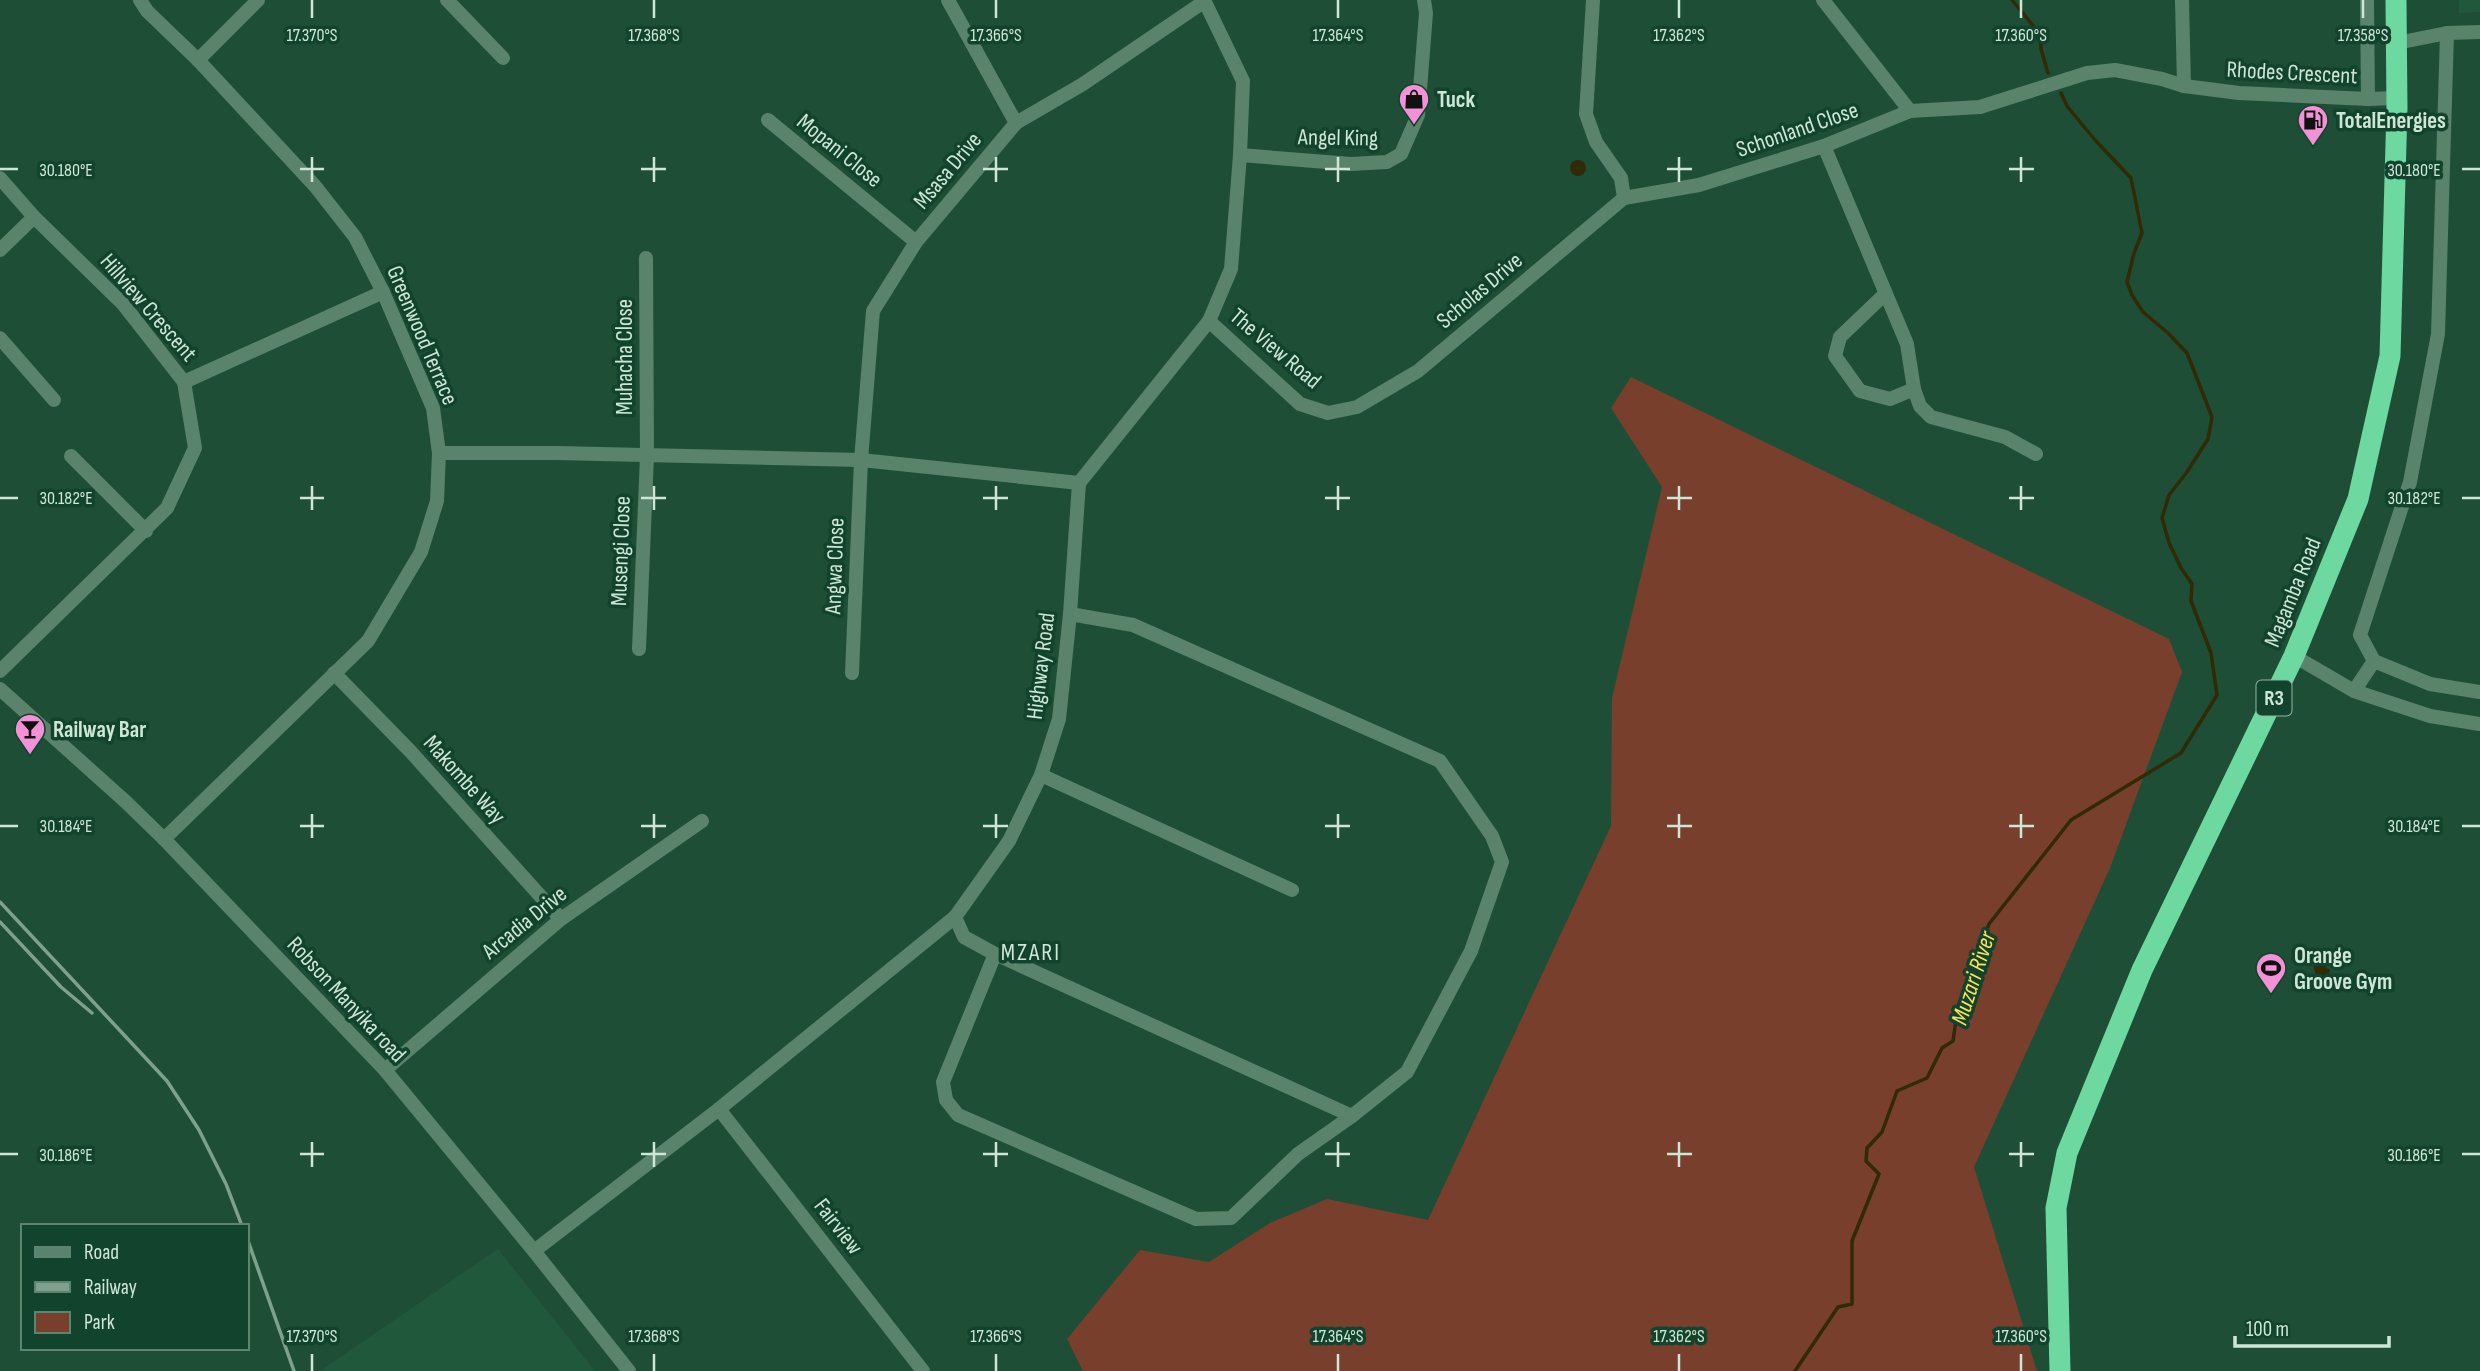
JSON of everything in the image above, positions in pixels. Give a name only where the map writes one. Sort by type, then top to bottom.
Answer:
[{"type":"highway","name":"Magamba Road","points":[[2060,1371],[2056,1209],[2067,1153],[2142,970],[2294,656],[2358,499],[2390,356],[2396,0]]},
{"type":"street","name":"Greenwood Terrace","points":[[140,0],[147,11],[198,61],[314,186],[355,237],[383,292],[433,408],[439,453],[437,501],[421,552],[368,641],[164,839]]},
{"type":"street","points":[[198,61],[258,0]]},
{"type":"street","points":[[447,0],[503,58]]},
{"type":"street","points":[[948,0],[1016,123]]},
{"type":"street","name":"Angel King","points":[[1240,155],[1351,164],[1387,162],[1401,154],[1418,114],[1426,13],[1424,0]]},
{"type":"street","points":[[1593,0],[1586,114],[1596,142],[1621,178],[1624,198]]},
{"type":"street","points":[[1823,0],[1910,111]]},
{"type":"street","points":[[2182,0],[2184,86]]},
{"type":"street","points":[[2367,0],[2368,99]]},
{"type":"street","points":[[439,453],[861,460],[1079,483],[1209,321],[1231,269],[1243,80],[1205,1]]},
{"type":"street","name":"Msasa Drive","points":[[861,460],[873,311],[916,242],[1016,123],[1083,85],[1205,1]]},
{"type":"street","points":[[2397,43],[2447,33],[2480,32]]},
{"type":"street","points":[[2447,33],[2438,334],[2410,482],[2360,635],[2374,661],[2430,684],[2480,692]]},
{"type":"street","name":"Schonland Close","points":[[1624,198],[1699,186],[1824,146],[1910,111],[1980,107],[2088,73],[2115,70],[2184,86]]},
{"type":"street","name":"Rhodes Crescent","points":[[2184,86],[2239,93],[2396,98]]},
{"type":"street","name":"Mopani Close","points":[[768,120],[916,242]]},
{"type":"street","points":[[1824,146],[1907,345],[1914,390],[1920,406],[1931,417],[2005,438],[2036,454]]},
{"type":"street","name":"Hillview Crescent","points":[[0,178],[34,217],[123,304],[184,382],[195,448],[167,508],[0,671]]},
{"type":"street","name":"Scholas Drive","points":[[1356,407],[1418,371],[1624,198]]},
{"type":"street","points":[[0,250],[34,217]]},
{"type":"street","name":"Muhacha Close","points":[[646,258],[647,456]]},
{"type":"street","points":[[184,382],[383,292]]},
{"type":"street","points":[[1886,293],[1840,337],[1835,356],[1860,391],[1890,400],[1914,390]]},
{"type":"street","name":"The View Road","points":[[1209,321],[1300,404],[1328,413],[1356,407]]},
{"type":"street","points":[[0,338],[54,400]]},
{"type":"street","points":[[71,456],[146,531]]},
{"type":"street","name":"Musengi Close","points":[[639,649],[647,456]]},
{"type":"street","name":"Angwa Close","points":[[852,673],[861,460]]},
{"type":"street","name":"Highway Road","points":[[534,1251],[719,1109],[955,917],[1009,841],[1041,775],[1059,719],[1079,483]]},
{"type":"street","points":[[995,954],[943,1082],[946,1100],[958,1115],[1196,1219],[1231,1218],[1298,1154],[1407,1072],[1471,951],[1502,862],[1492,835],[1440,761],[1133,625],[1070,614]]},
{"type":"street","points":[[2294,656],[2354,691],[2430,716],[2480,724]]},
{"type":"street","points":[[2354,691],[2374,661]]},
{"type":"street","name":"Makombe Way","points":[[334,673],[411,752],[561,919]]},
{"type":"street","name":"Robson Manyika road","points":[[0,689],[164,839],[385,1070],[629,1371]]},
{"type":"street","points":[[1041,775],[1292,890]]},
{"type":"street","name":"Arcadia Drive","points":[[385,1070],[561,919],[702,821]]},
{"type":"street","points":[[955,917],[964,937],[995,954],[1352,1116]]},
{"type":"street","name":"Fairview","points":[[719,1109],[923,1371]]},
{"type":"shaded area","points":[[2459,0],[2480,0],[2480,12],[2459,13]]},
{"type":"shaded area","points":[[1578,160],[1586,168],[1578,176],[1570,168]]},
{"type":"shaded area","points":[[2319,951],[2330,954],[2326,968],[2330,969],[2329,975],[2316,975],[2314,963]]},
{"type":"shaded area","points":[[498,1249],[595,1371],[320,1371]]},
{"type":"green space","points":[[1631,377],[2169,639],[2182,672],[2110,868],[1974,1167],[2037,1371],[1083,1371],[1067,1339],[1140,1250],[1209,1262],[1270,1223],[1327,1199],[1428,1220],[1611,826],[1612,698],[1662,487],[1611,408]]},
{"type":"waterway","points":[[2012,0],[2040,34],[2048,73]]},
{"type":"waterway","name":"Muzari River","points":[[1795,1371],[1838,1307],[1852,1304],[1852,1241],[1879,1174],[1866,1161],[1867,1148],[1882,1132],[1897,1091],[1927,1078],[1942,1048],[1953,1041],[1958,1006],[1989,924],[2071,820],[2181,753],[2217,695],[2211,653],[2191,601],[2192,584],[2169,543],[2162,518],[2169,495],[2208,439],[2212,417],[2187,353],[2143,312],[2127,282],[2142,233],[2131,178],[2095,140],[2067,106],[2061,93]]},
{"type":"railway","points":[[0,902],[167,1081],[199,1130],[226,1184],[241,1224]]},
{"type":"railway","points":[[0,922],[61,987],[92,1013]]},
{"type":"railway","points":[[248,1241],[294,1371]]},
{"type":"place","name":"Tuck","points":[[1414,126]]},
{"type":"place","name":"TotalEnergies","points":[[2313,147]]},
{"type":"place","name":"Railway Bar","points":[[30,756]]},
{"type":"place","name":"Orange Groove Gym","points":[[2271,995]]},
{"type":"district","name":"MZARI","points":[[1031,952]]}]
